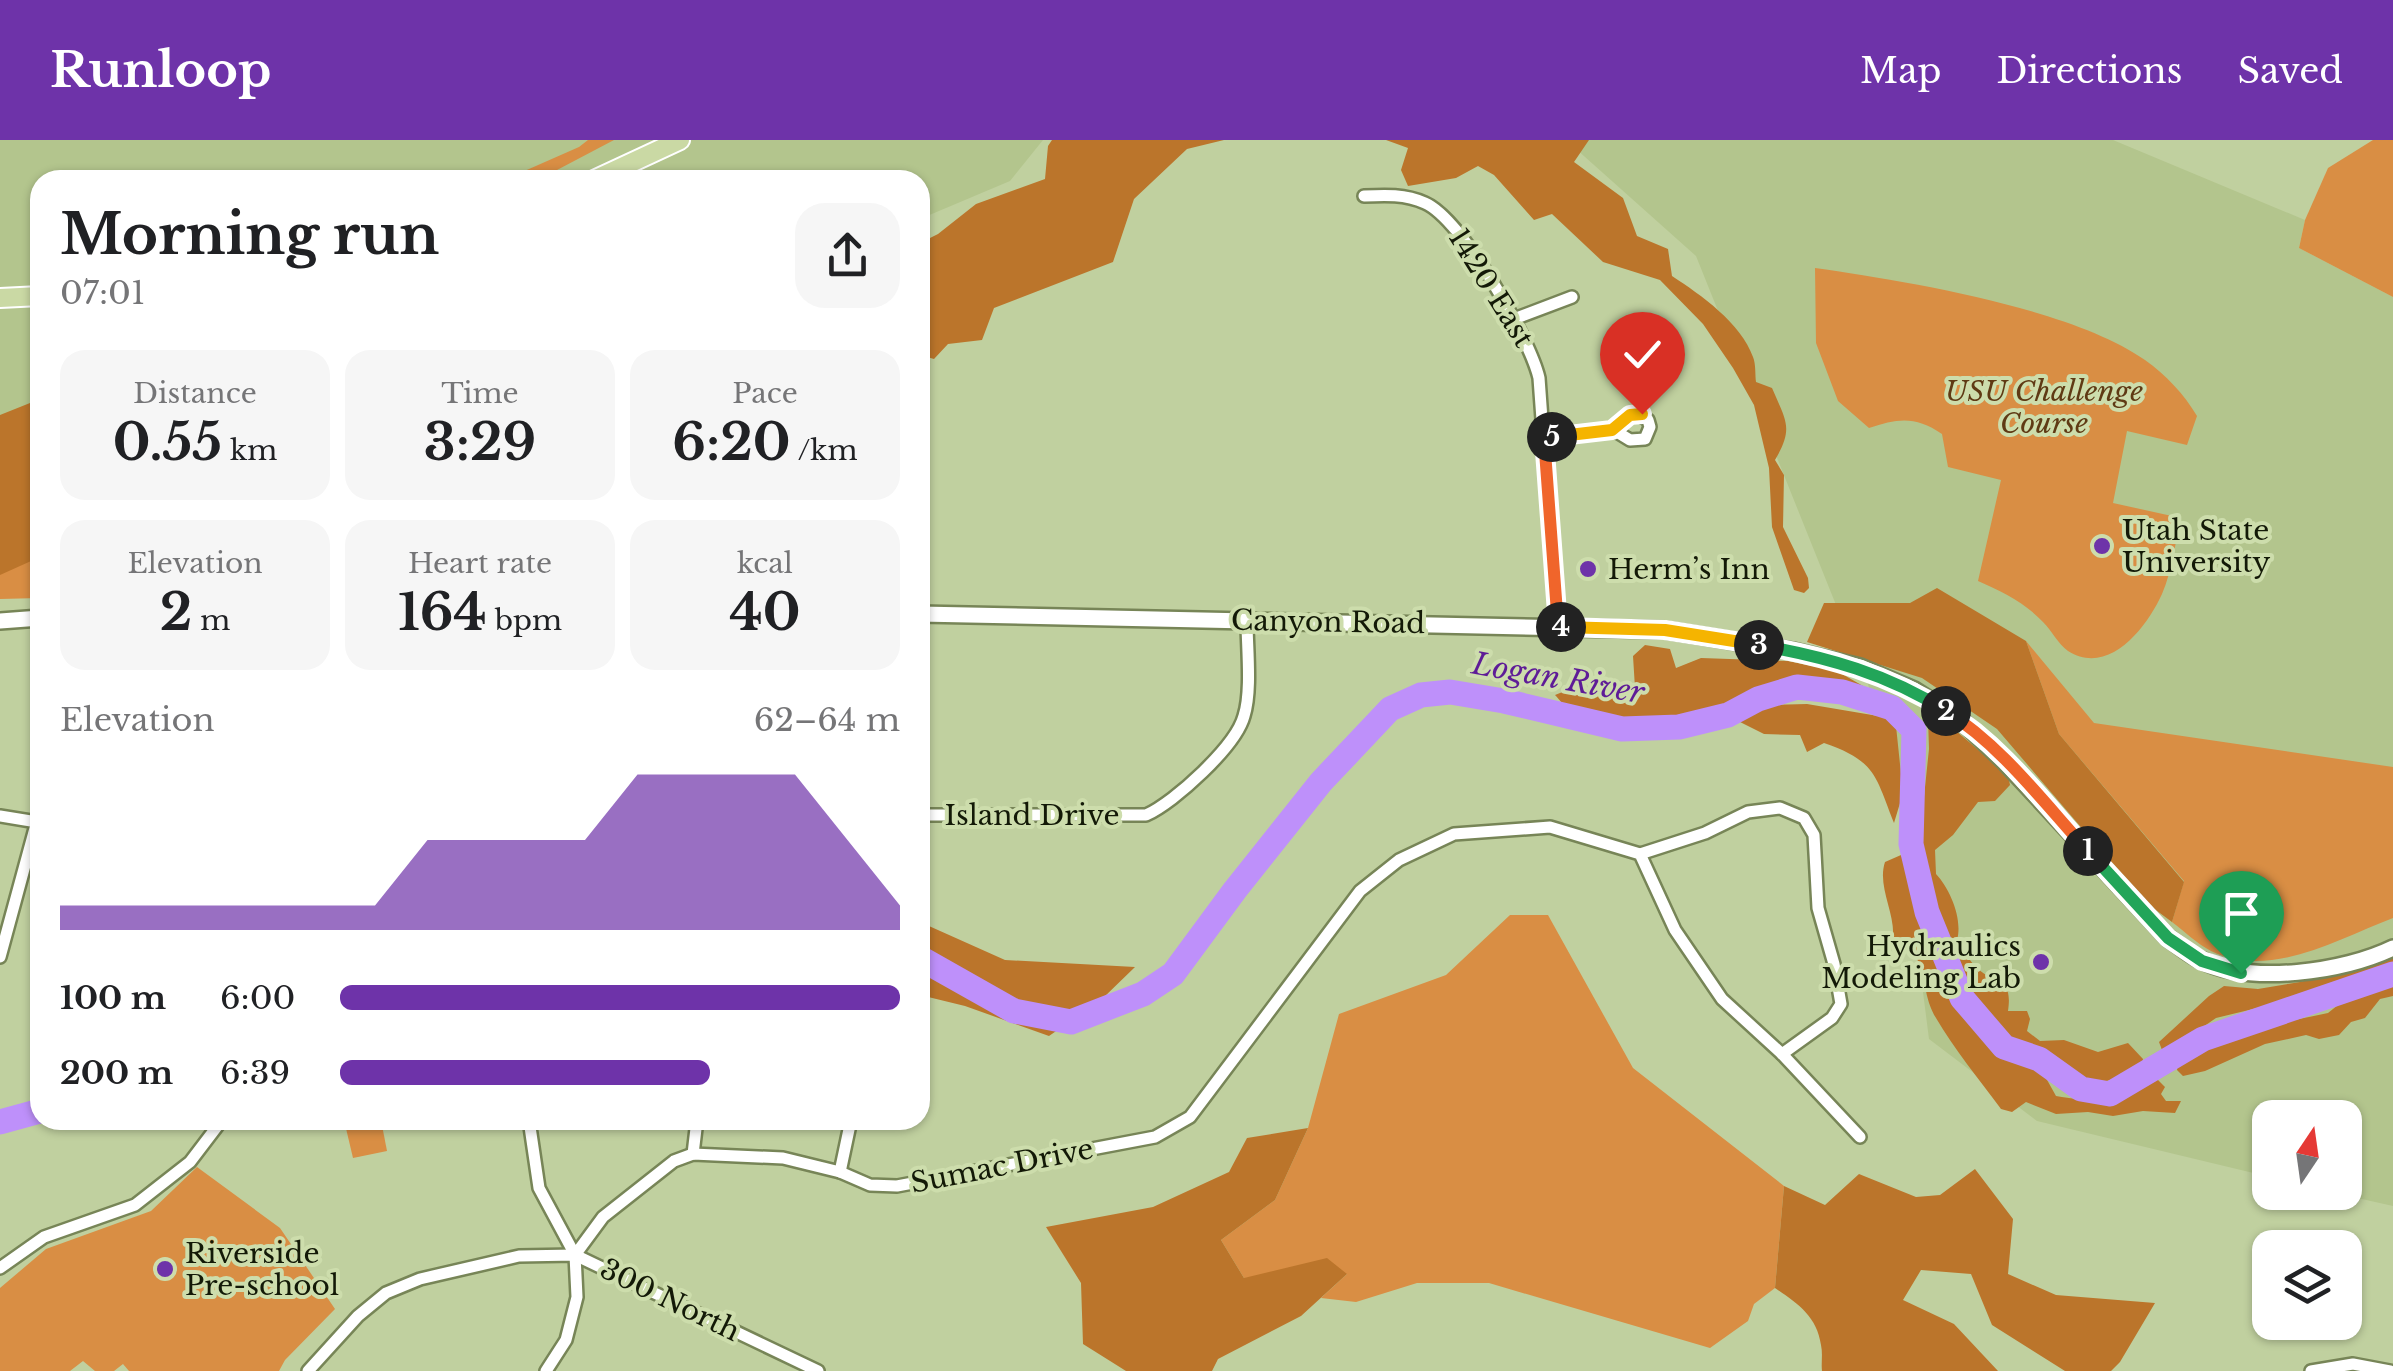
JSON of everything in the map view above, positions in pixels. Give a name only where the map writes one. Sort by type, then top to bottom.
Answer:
[{"type":"main road","points":[[616,170],[680,140]]},
{"type":"main road","points":[[0,298],[30,296]]},
{"type":"street","name":"1420 East","points":[[1364,196],[1397,195],[1428,203],[1453,223],[1534,357],[1558,626]]},
{"type":"street","points":[[1514,319],[1572,297]]},
{"type":"street","points":[[1544,438],[1612,430]]},
{"type":"street","name":"Canyon Road","points":[[930,614],[1665,630],[1860,668],[1914,690],[1961,720],[2004,760],[2168,938],[2202,961],[2241,973],[2292,973],[2376,956],[2393,948]]},
{"type":"street","points":[[0,621],[30,619]]},
{"type":"street","name":"Island Drive","points":[[930,815],[1146,815],[1164,806],[1237,734],[1246,712],[1247,621]]},
{"type":"street","points":[[1782,1054],[1832,1018],[1841,1004],[1818,908],[1814,835],[1804,818],[1780,808],[1748,812],[1705,833],[1640,854],[1674,930],[1722,1000],[1782,1054],[1860,1137]]},
{"type":"street","points":[[0,816],[30,816]]},
{"type":"street","name":"Sumac Drive","points":[[693,1154],[783,1158],[840,1172],[870,1185],[897,1186],[1156,1136],[1190,1117],[1360,891],[1399,860],[1454,834],[1550,827],[1640,854]]},
{"type":"street","points":[[0,957],[30,846]]},
{"type":"street","points":[[0,1268],[44,1237],[135,1205],[190,1162],[214,1130]]},
{"type":"street","points":[[531,1130],[540,1188],[576,1255],[577,1298],[570,1326],[566,1340],[546,1371]]},
{"type":"street","points":[[576,1255],[603,1218],[674,1161],[693,1154],[697,1130]]},
{"type":"street","points":[[840,1172],[850,1130]]},
{"type":"street","points":[[308,1371],[358,1316],[386,1293],[420,1279],[518,1256],[576,1255]]},
{"type":"street","name":"300 North","points":[[576,1255],[818,1371]]},
{"type":"street","points":[[2310,1371],[2353,1364],[2390,1371]]},
{"type":"shaded area","points":[[0,140],[1043,140],[1010,181],[930,215],[930,170],[30,170],[30,432],[0,438]]},
{"type":"shaded area","points":[[1052,140],[1224,140],[1187,149],[1134,199],[1113,262],[994,308],[982,340],[948,344],[934,359],[930,358],[930,238],[976,204],[1045,179]]},
{"type":"shaded area","points":[[1386,140],[1589,140],[1574,162],[1623,198],[1637,236],[1668,249],[1672,276],[1730,321],[1753,357],[1756,382],[1772,388],[1786,424],[1785,440],[1775,460],[1784,475],[1783,527],[1808,578],[1809,588],[1804,593],[1794,590],[1772,527],[1769,468],[1754,405],[1703,324],[1660,280],[1603,262],[1552,214],[1534,220],[1494,175],[1478,166],[1456,178],[1408,186],[1401,170],[1408,148]]},
{"type":"shaded area","name":"Utah State University","points":[[1566,140],[2113,140],[2305,220],[2299,248],[2393,297],[2393,1206],[2362,1199],[2362,1100],[2252,1100],[2252,1173],[2037,1121],[1929,1039],[1891,742],[1696,256]]},
{"type":"shaded area","points":[[30,403],[30,562],[0,575],[0,415]]},
{"type":"shaded area","points":[[1937,588],[2026,641],[2059,734],[2184,882],[2172,922],[2145,902],[1997,729],[1922,678],[1807,642],[1824,603],[1910,603]]},
{"type":"shaded area","points":[[1645,645],[1670,649],[1676,668],[1701,658],[1788,661],[1837,671],[1863,686],[1863,692],[1856,694],[1783,680],[1771,700],[1773,705],[1807,704],[1890,718],[1896,726],[1903,793],[1894,823],[1877,781],[1854,756],[1824,743],[1807,752],[1800,735],[1764,734],[1734,719],[1734,706],[1674,717],[1610,720],[1572,711],[1555,695],[1565,691],[1626,698],[1635,688],[1633,656]]},
{"type":"shaded area","points":[[1928,719],[1942,719],[2008,775],[2010,785],[1995,801],[1978,802],[1953,835],[1935,850],[1936,874],[1957,914],[1957,940],[1977,968],[2005,987],[2008,1011],[2027,1011],[2027,1031],[2040,1041],[2064,1040],[2098,1052],[2128,1043],[2143,1059],[2142,1065],[2123,1075],[2094,1083],[2070,1076],[2028,1048],[2019,1048],[2018,1059],[2046,1078],[2056,1096],[2072,1099],[2119,1097],[2156,1078],[2165,1087],[2161,1094],[2166,1101],[2181,1101],[2175,1113],[2056,1114],[2026,1102],[2012,1112],[2001,1109],[1943,1030],[1930,1006],[1920,965],[1893,937],[1883,880],[1885,862],[1901,855],[1915,883],[1929,749]]},
{"type":"shaded area","points":[[930,926],[1005,960],[1135,967],[1101,1000],[1049,1036],[930,997]]},
{"type":"shaded area","points":[[2393,958],[2393,968],[2347,986],[2216,1018],[2171,1049],[2162,1050],[2159,1042],[2224,986],[2258,989]]},
{"type":"shaded area","points":[[2393,982],[2393,996],[2380,999],[2365,1018],[2351,1022],[2339,1035],[2319,1039],[2306,1035],[2265,1044],[2205,1071],[2183,1076],[2177,1070],[2178,1060],[2200,1044],[2328,1013],[2353,993]]},
{"type":"shaded area","points":[[1308,1128],[1275,1200],[1221,1240],[1244,1278],[1327,1258],[1347,1274],[1301,1316],[1218,1359],[1212,1371],[1126,1371],[1083,1344],[1081,1283],[1046,1227],[1153,1207],[1229,1172],[1247,1138]]},
{"type":"shaded area","points":[[1975,1169],[2013,1219],[2008,1274],[2056,1295],[2155,1303],[2120,1362],[2111,1371],[2065,1371],[1992,1325],[1971,1274],[1921,1270],[1903,1300],[1954,1324],[1998,1371],[1822,1371],[1822,1348],[1815,1326],[1798,1305],[1775,1288],[1784,1186],[1825,1205],[1859,1174],[1916,1197],[1940,1195]]},
{"type":"green space","points":[[588,140],[614,140],[557,170],[527,170]]},
{"type":"green space","points":[[2373,140],[2393,140],[2393,297],[2299,248],[2305,220],[2328,168]]},
{"type":"green space","name":"USU Challenge Course","points":[[1815,268],[2032,311],[2113,342],[2145,360],[2180,393],[2197,416],[2187,445],[2127,431],[2113,503],[2181,518],[2162,594],[2147,620],[2125,645],[2098,658],[2068,651],[2028,609],[1978,581],[2001,480],[1948,467],[1942,434],[1933,428],[1907,421],[1869,428],[1838,401],[1816,343]]},
{"type":"green space","points":[[30,549],[30,598],[0,599],[0,563]]},
{"type":"green space","points":[[2026,641],[2094,723],[2393,767],[2393,918],[2280,959],[2234,959],[2196,941],[2172,922],[2184,881],[2059,734]]},
{"type":"green space","points":[[1510,915],[1548,915],[1633,1068],[1784,1186],[1775,1288],[1754,1304],[1748,1321],[1710,1348],[1489,1283],[1417,1283],[1356,1302],[1321,1298],[1347,1274],[1244,1278],[1221,1240],[1275,1200],[1308,1128],[1339,1014],[1446,975]]},
{"type":"green space","points":[[346,1130],[383,1130],[387,1151],[353,1158]]},
{"type":"green space","name":"Riverside Pre-school","points":[[197,1167],[280,1228],[335,1309],[279,1371],[129,1371],[123,1364],[114,1371],[95,1371],[83,1361],[70,1371],[0,1371],[0,1288],[46,1249],[151,1211]]},
{"type":"waterway","name":"Logan River","points":[[930,964],[1014,1011],[1071,1022],[1143,994],[1173,974],[1321,782],[1390,709],[1421,695],[1450,692],[1504,701],[1622,729],[1679,727],[1728,715],[1758,699],[1797,687],[1842,692],[1892,708],[1914,730],[1911,844],[1927,912],[1962,998],[2004,1047],[2039,1059],[2081,1089],[2110,1094],[2203,1039],[2393,974]]},
{"type":"waterway","name":"Logan River","points":[[0,1122],[30,1114]]},
{"type":"place","name":"Utah State University","points":[[2102,546]]},
{"type":"place","name":"Herm’s Inn","points":[[1588,569]]},
{"type":"place","name":"Hydraulics Modeling Lab","points":[[2041,962]]},
{"type":"place","name":"Riverside Pre-school","points":[[165,1269]]},
{"type":"route","points":[[1642,414],[1630,415],[1612,430],[1544,438],[1558,626],[1665,630],[1793,651],[1860,668],[1914,690],[1961,720],[2004,760],[2168,938],[2202,961],[2241,973]]}]
